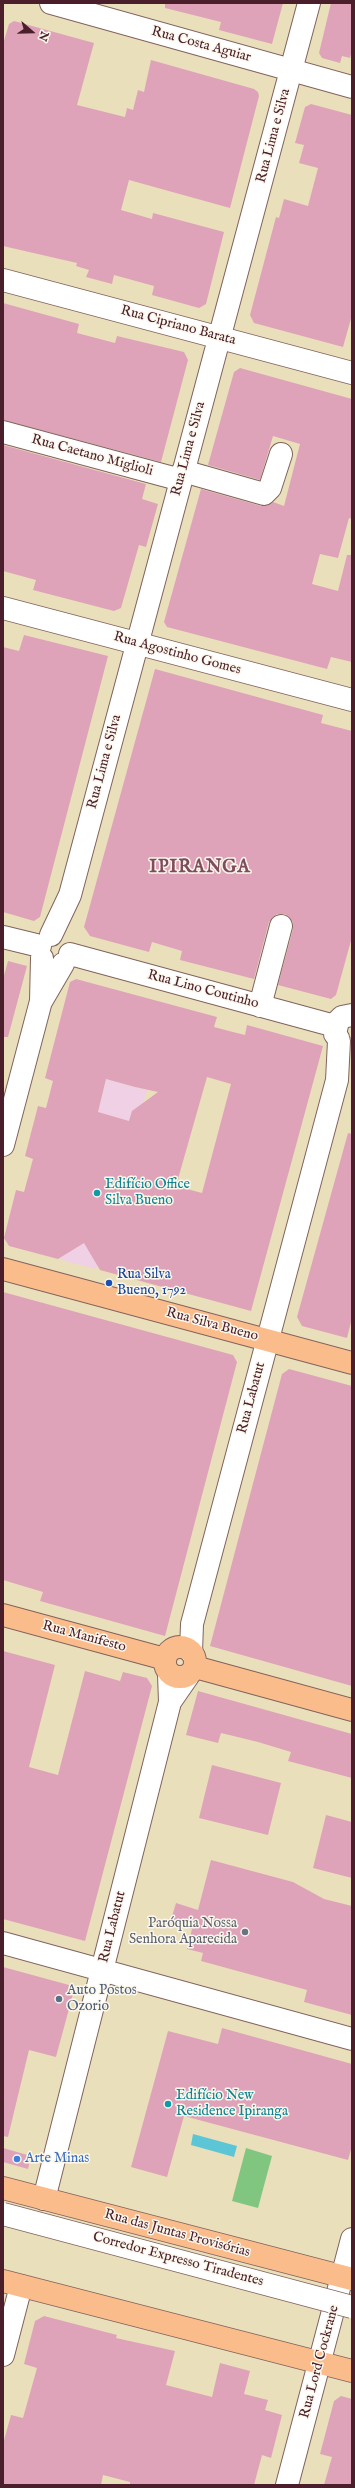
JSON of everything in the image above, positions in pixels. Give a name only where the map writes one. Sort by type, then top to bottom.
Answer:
[{"type":"main road","name":"Rua Silva Bueno","points":[[3,1269],[268,1341],[352,1362]]},
{"type":"main road","name":"Rua Manifesto","points":[[3,1615],[181,1662],[352,1710]]},
{"type":"main road","name":"Rua das Juntas Provisórias","points":[[3,2188],[346,2288]]},
{"type":"main road","points":[[12,2283],[322,2355],[352,2371]]},
{"type":"street","name":"Rua Costa Aguiar","points":[[51,3],[352,87]]},
{"type":"street","name":"Rua Lima e Silva","points":[[3,1146],[309,3]]},
{"type":"street","name":"Rua Cipriano Barata","points":[[3,280],[352,373]]},
{"type":"street","name":"Rua Caetano Miglioli","points":[[3,432],[264,494],[270,488],[281,454]]},
{"type":"street","name":"Rua Agostinho Gomes","points":[[3,608],[352,700]]},
{"type":"street","points":[[260,1006],[281,926]]},
{"type":"street","name":"Rua Lino Coutinho","points":[[3,937],[55,949],[260,1006],[346,1028]]},
{"type":"street","name":"Rua Labatut","points":[[44,2199],[170,1702],[337,1080],[346,1028]]},
{"type":"street","points":[[3,1943],[352,2039]]},
{"type":"street","name":"Corredor Expresso Tiradentes","points":[[3,2214],[346,2288]]},
{"type":"street","name":"Rua Lord Cockrane","points":[[287,2485],[322,2355],[346,2288],[352,2239]]},
{"type":"street","points":[[3,2355],[12,2283]]},
{"type":"shaded area","points":[[106,1079],[147,1090],[96,1269],[61,1260]]},
{"type":"green space","points":[[246,2148],[272,2156],[258,2208],[232,2201]]},
{"type":"water","points":[[193,2134],[237,2146],[234,2157],[191,2145]]},
{"type":"building","points":[[165,3],[283,3],[272,44],[219,30],[221,22],[165,8]]},
{"type":"building","points":[[331,3],[352,3],[352,50],[350,58],[342,56],[340,63],[322,58],[319,53]]},
{"type":"building","points":[[14,21],[94,43],[77,105],[125,117],[127,108],[133,110],[138,90],[144,92],[151,60],[254,89],[258,92],[259,96],[230,208],[129,180],[121,210],[152,219],[153,213],[224,232],[206,304],[199,308],[152,295],[154,286],[114,275],[112,284],[86,277],[89,270],[76,266],[77,263],[3,246],[3,44],[9,24]]},
{"type":"building","points":[[311,104],[352,115],[352,315],[343,347],[254,323],[250,315],[276,217],[279,218],[284,199],[308,206],[318,168],[299,163],[304,145],[295,143],[305,107]]},
{"type":"building","points":[[3,303],[79,324],[77,333],[115,343],[117,336],[184,352],[188,360],[161,462],[3,420]]},
{"type":"building","points":[[240,368],[352,399],[352,519],[349,518],[338,558],[320,554],[312,584],[338,591],[347,555],[352,555],[352,662],[331,657],[327,669],[167,627],[164,622],[201,489],[261,506],[268,506],[273,502],[284,506],[300,444],[273,436],[260,480],[208,465],[234,372]]},
{"type":"building","points":[[3,445],[146,484],[142,499],[158,504],[146,547],[139,545],[121,608],[114,611],[33,590],[36,580],[3,571]]},
{"type":"building","points":[[24,635],[108,656],[40,917],[34,921],[3,912],[3,647],[19,651]]},
{"type":"building","points":[[155,669],[323,715],[321,723],[352,731],[352,937],[336,995],[331,999],[278,985],[293,929],[293,922],[285,914],[277,914],[269,922],[254,979],[180,960],[182,951],[152,942],[149,952],[90,936],[84,927]]},
{"type":"building","points":[[8,961],[27,966],[8,1037],[3,1037],[3,979]]},
{"type":"building","points":[[76,979],[217,1017],[214,1027],[229,1031],[245,1035],[247,1025],[323,1046],[251,1311],[100,1270],[84,1243],[58,1259],[9,1246],[4,1238],[16,1190],[24,1192],[33,1159],[25,1156],[38,1106],[46,1108],[53,1081],[45,1078],[70,982]],"holes":[[[207,1077],[231,1084],[202,1193],[176,1186]],[[106,1079],[135,1087],[158,1092],[132,1111],[129,1121],[98,1112]]]},
{"type":"building","points":[[348,1133],[352,1134],[352,1318],[347,1338],[302,1326],[297,1317]]},
{"type":"building","points":[[3,1292],[233,1355],[237,1362],[165,1636],[40,1601],[43,1592],[3,1580]]},
{"type":"building","points":[[289,1369],[352,1386],[352,1686],[210,1646],[282,1374]]},
{"type":"building","points":[[3,1651],[55,1665],[29,1767],[58,1775],[85,1671],[120,1681],[123,1672],[147,1678],[152,1686],[85,1941],[3,1919]]},
{"type":"building","points":[[198,1691],[352,1734],[352,1778],[288,1761],[291,1752],[258,1742],[221,1733],[218,1743],[186,1735]]},
{"type":"building","points":[[212,1765],[281,1783],[268,1835],[199,1818]]},
{"type":"building","points":[[326,1815],[352,1822],[352,1878],[313,1868]]},
{"type":"building","name":"Paróquia Nossa Senhora Aparecida","points":[[211,1860],[293,1882],[324,1899],[352,1906],[352,2015],[304,2002],[307,1990],[201,1961],[203,1953],[187,1949],[192,1929],[170,1923],[176,1903],[198,1910]]},
{"type":"building","points":[[3,1967],[69,1985],[73,1994],[56,2057],[29,2050],[8,2137],[3,2136]]},
{"type":"building","points":[[222,2028],[352,2064],[352,2146],[348,2160],[184,2116],[167,2177],[131,2167],[168,2031],[218,2044]]},
{"type":"building","name":"Arte Minas","points":[[3,2148],[31,2156],[28,2169],[3,2162]]},
{"type":"building","points":[[44,2316],[117,2335],[116,2338],[175,2351],[166,2385],[212,2397],[220,2363],[250,2371],[244,2394],[268,2400],[265,2410],[282,2415],[271,2458],[262,2455],[254,2485],[130,2485],[130,2482],[103,2475],[101,2485],[3,2485],[3,2444],[11,2415],[23,2418],[37,2368],[24,2364],[35,2321]]},
{"type":"building","points":[[341,2396],[352,2399],[352,2485],[324,2485],[332,2457],[320,2454],[334,2401]]},
{"type":"place","name":"Edifício Office Silva Bueno","points":[[97,1193]]},
{"type":"place","name":"Rua Silva Bueno, 1792","points":[[109,1283]]},
{"type":"place","name":"Paróquia Nossa Senhora Aparecida","points":[[245,1932]]},
{"type":"place","name":"Auto Postos Ozorio","points":[[59,1999]]},
{"type":"place","name":"Edifício New Residence Ipiranga","points":[[168,2104]]},
{"type":"place","name":"Arte Minas","points":[[17,2159]]},
{"type":"district","name":"IPIRANGA","points":[[200,868]]}]
